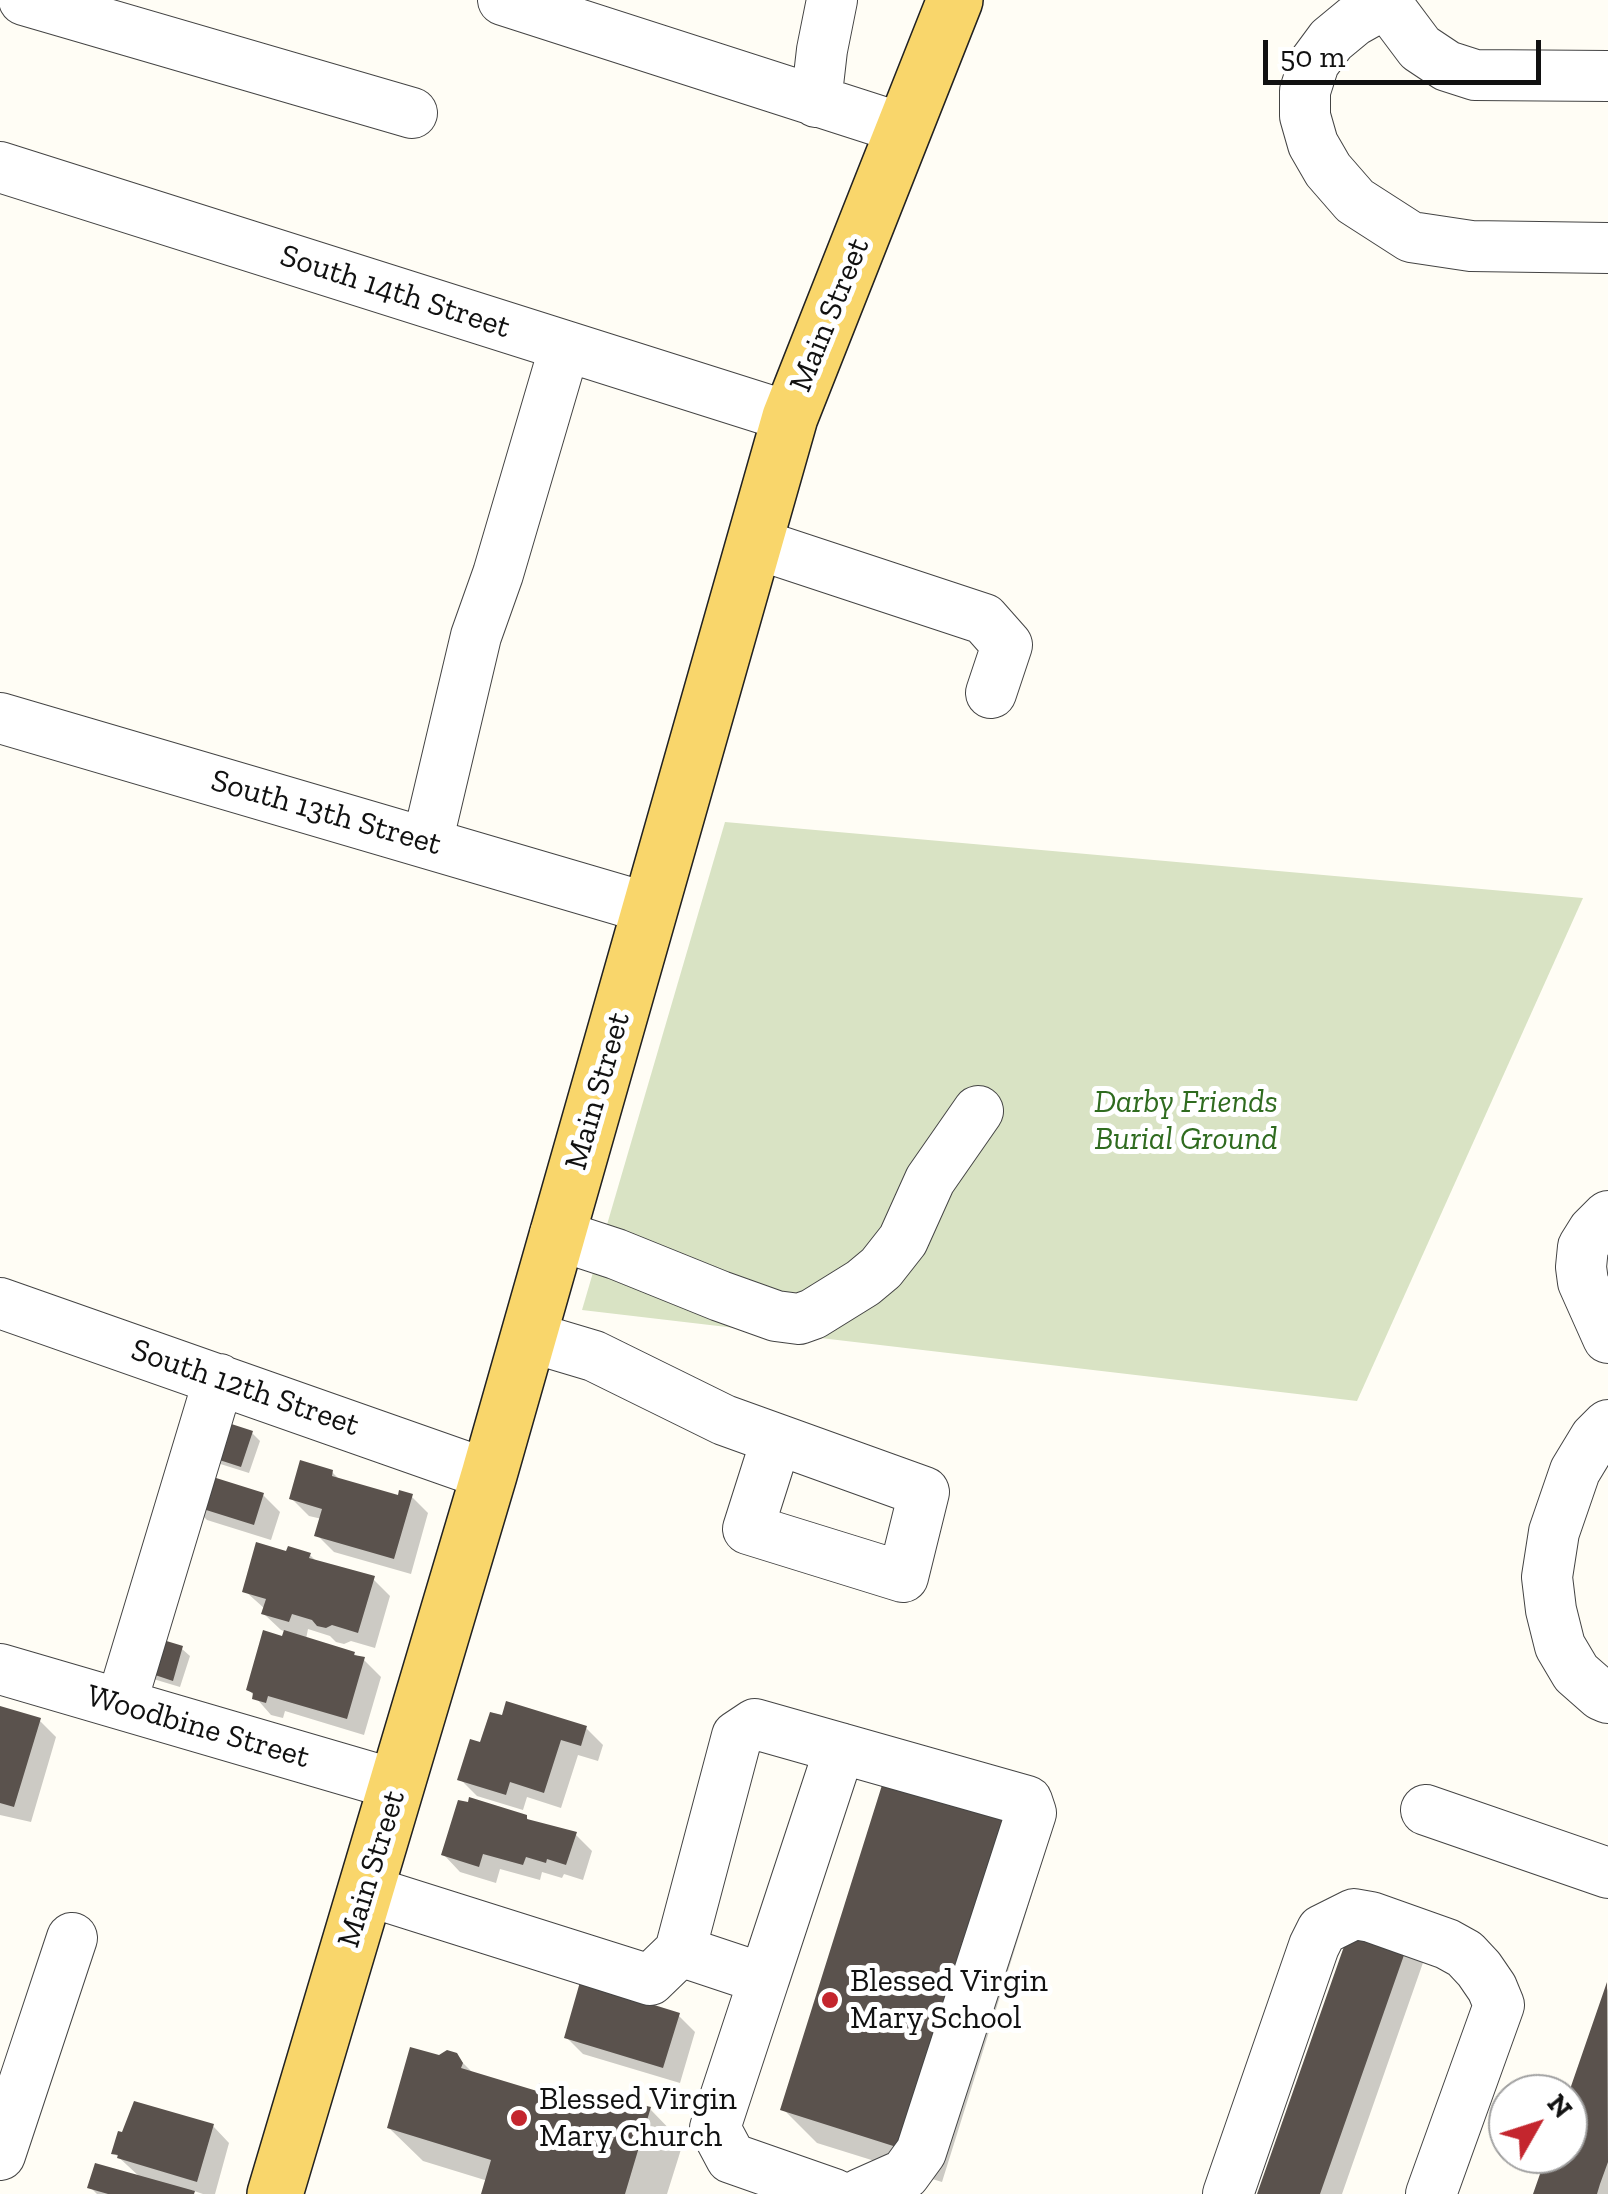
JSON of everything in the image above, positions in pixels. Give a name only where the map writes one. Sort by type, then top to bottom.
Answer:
[{"type":"main road","name":"Main Street","points":[[275,2194],[489,1475],[790,418],[955,0]]},
{"type":"street","points":[[24,0],[412,112]]},
{"type":"street","points":[[503,0],[904,129]]},
{"type":"street","points":[[816,102],[832,0]]},
{"type":"street","points":[[1608,76],[1475,75],[1447,66],[1420,48],[1385,2],[1330,40],[1314,63],[1306,91],[1305,116],[1312,144],[1328,170],[1355,201],[1411,238],[1471,246],[1608,248]]},
{"type":"street","name":"South 14th Street","points":[[0,168],[790,418]]},
{"type":"street","points":[[427,843],[476,636],[565,346]]},
{"type":"street","points":[[754,543],[984,619],[1007,645],[992,693]]},
{"type":"street","name":"South 13th Street","points":[[0,718],[651,909]]},
{"type":"street","points":[[556,1234],[776,1316],[799,1319],[863,1283],[881,1268],[903,1240],[930,1180],[978,1111]]},
{"type":"street","points":[[1608,1216],[1582,1247],[1581,1267],[1583,1282],[1608,1338]]},
{"type":"street","name":"South 12th Street","points":[[0,1302],[489,1475]]},
{"type":"street","points":[[527,1336],[594,1356],[724,1420],[776,1440]]},
{"type":"street","points":[[121,1704],[219,1379]]},
{"type":"street","points":[[1604,1696],[1576,1673],[1560,1646],[1547,1577],[1554,1532],[1574,1471],[1595,1438],[1608,1426]]},
{"type":"street","name":"Woodbine Street","points":[[0,1669],[396,1785]]},
{"type":"street","points":[[366,1890],[650,1980],[680,1951],[737,1736],[755,1724],[1027,1801],[1031,1813],[922,2152],[906,2174],[860,2194]]},
{"type":"street","points":[[834,2194],[731,2158],[715,2128],[840,1748]]},
{"type":"street","points":[[1426,1810],[1608,1873]]},
{"type":"street","points":[[1228,2194],[1314,1946],[1322,1930],[1354,1914],[1447,1944],[1465,1954],[1492,1988],[1498,2005],[1431,2194]]},
{"type":"street","points":[[0,2155],[72,1938]]},
{"type":"street","points":[[680,1951],[764,1979]]},
{"type":"green space","name":"Darby Friends Burial Ground","points":[[725,822],[1583,898],[1357,1401],[582,1310]]},
{"type":"building","points":[[216,1419],[253,1431],[241,1467],[204,1455]]},
{"type":"building","points":[[300,1460],[333,1470],[332,1476],[398,1495],[399,1490],[413,1494],[394,1559],[314,1536],[322,1509],[289,1499]]},
{"type":"building","points":[[197,1472],[264,1493],[254,1525],[187,1504]]},
{"type":"building","points":[[256,1542],[286,1551],[288,1546],[311,1553],[309,1558],[375,1576],[358,1633],[332,1625],[317,1626],[312,1620],[292,1614],[289,1622],[261,1614],[266,1599],[242,1592]]},
{"type":"building","points":[[263,1630],[282,1636],[284,1630],[365,1657],[347,1719],[268,1696],[266,1703],[252,1699],[253,1693],[246,1690]]},
{"type":"building","points":[[150,1636],[183,1646],[173,1681],[140,1670]]},
{"type":"building","points":[[506,1701],[587,1726],[581,1746],[561,1740],[544,1793],[510,1782],[506,1795],[457,1780],[470,1739],[480,1742],[490,1712],[502,1715]]},
{"type":"building","points":[[0,1706],[41,1718],[14,1807],[0,1803]]},
{"type":"building","points":[[888,1766],[1016,1807],[909,2151],[780,2110]]},
{"type":"building","points":[[469,1797],[527,1815],[527,1819],[577,1832],[566,1865],[526,1857],[523,1865],[483,1854],[479,1867],[441,1855],[458,1800],[468,1802]]},
{"type":"building","points":[[1354,1918],[1410,1938],[1320,2194],[1257,2194]]},
{"type":"building","points":[[580,1982],[680,2013],[663,2068],[564,2038]]},
{"type":"building","points":[[1607,1982],[1608,2162],[1597,2194],[1533,2194],[1540,2174],[1588,2174],[1588,2074],[1575,2074]]},
{"type":"building","name":"Blessed Virgin Mary Church","points":[[410,2047],[439,2055],[447,2050],[457,2053],[463,2063],[461,2068],[537,2091],[539,2083],[604,2102],[605,2096],[651,2107],[625,2194],[481,2194],[491,2160],[387,2128]]},
{"type":"building","points":[[134,2101],[214,2124],[197,2182],[111,2154]]},
{"type":"building","points":[[95,2163],[195,2191],[108,2194],[87,2188]]},
{"type":"place","name":"Blessed Virgin Mary School","points":[[830,2000]]},
{"type":"place","name":"Blessed Virgin Mary Church","points":[[519,2118]]}]
